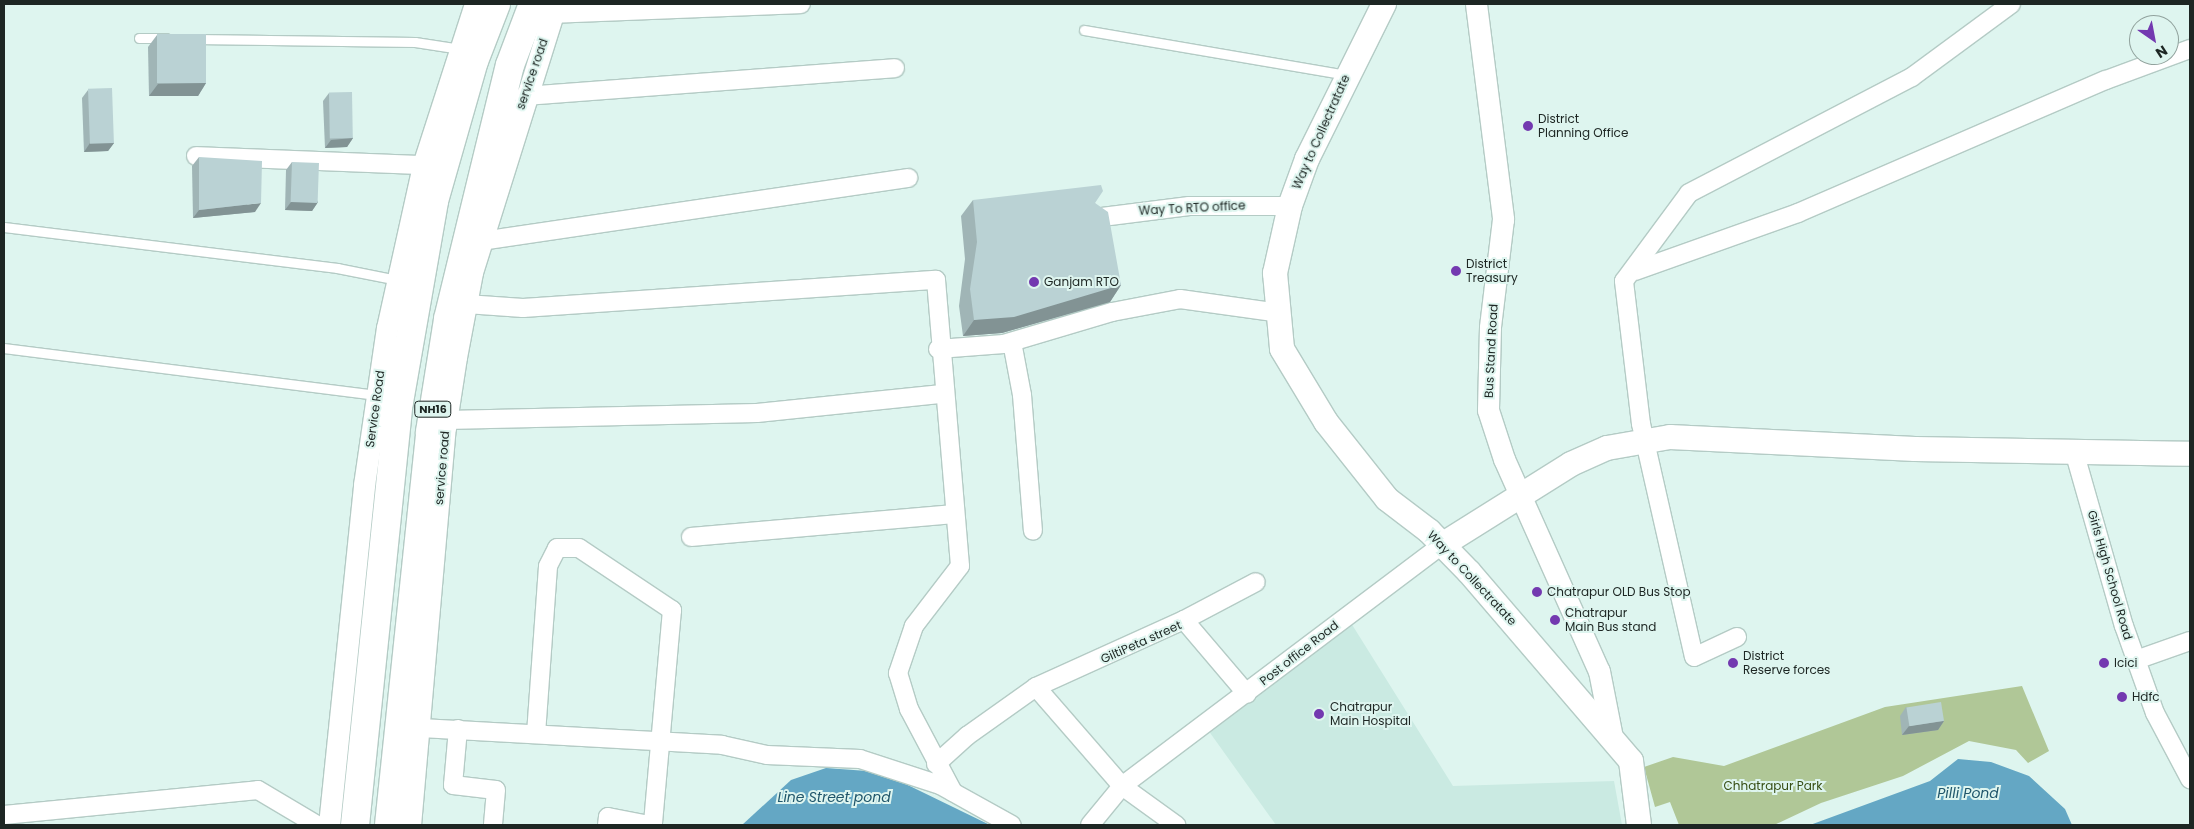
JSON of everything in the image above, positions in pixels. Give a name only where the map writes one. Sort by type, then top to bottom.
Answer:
[{"type":"highway","name":"NH16","points":[[355,825],[402,383],[434,201],[474,60],[496,4]]},
{"type":"highway","name":"NH16","points":[[389,825],[430,432],[448,319],[510,65],[547,7]]},
{"type":"main road","name":"Way to Collectratate","points":[[1384,4],[1346,75],[1290,206],[1275,273],[1282,349],[1326,422],[1386,499],[1442,545],[1612,737],[1631,761],[1639,825]]},
{"type":"main road","name":"Post office Road","points":[[1442,545],[1572,464],[1607,448],[1646,441],[1721,437],[1915,449],[2190,454]]},
{"type":"street","name":"Service Road","points":[[329,825],[376,395],[397,280],[423,165],[475,4]]},
{"type":"street","points":[[547,7],[801,4]]},
{"type":"street","name":"Bus Stand Road","points":[[1476,4],[1503,218],[1490,327],[1488,410],[1522,496],[1599,671],[1612,737]]},
{"type":"street","points":[[1737,637],[1694,656],[1646,441],[1624,305],[1624,281],[1635,271],[1689,193],[1912,77],[2011,4]]},
{"type":"street","name":"service road","points":[[410,825],[446,420],[466,304],[481,241],[524,96],[547,7]]},
{"type":"street","points":[[1635,271],[1798,213],[2106,80],[2190,49]]},
{"type":"street","points":[[524,96],[895,68]]},
{"type":"street","points":[[196,156],[423,165]]},
{"type":"street","points":[[481,241],[908,178]]},
{"type":"street","name":"Way To RTO office","points":[[1094,218],[1189,206],[1290,206]]},
{"type":"street","points":[[466,304],[523,308],[936,280],[938,349],[960,566],[914,626],[898,673],[909,709],[936,764],[954,792]]},
{"type":"street","points":[[938,349],[1012,342],[1112,312],[1180,299],[1279,313]]},
{"type":"street","points":[[1012,342],[1022,395],[1032,531]]},
{"type":"street","points":[[446,420],[757,413],[942,394]]},
{"type":"street","name":"Girls High School Road","points":[[2074,451],[2136,660],[2155,714],[2190,779]]},
{"type":"street","points":[[691,537],[954,514]]},
{"type":"street","name":"Post office Road","points":[[1090,825],[1122,786],[1247,694],[1442,545]]},
{"type":"street","points":[[536,734],[548,566],[557,548],[579,548],[672,610],[662,743],[651,825],[608,817],[607,825]]},
{"type":"street","points":[[1184,620],[1256,582]]},
{"type":"street","name":"GiltiPeta street","points":[[936,764],[967,736],[1036,687],[1184,620],[1247,694]]},
{"type":"street","points":[[2136,660],[2190,641]]},
{"type":"street","points":[[1036,687],[1122,786],[1176,825]]},
{"type":"street","points":[[420,728],[536,734],[860,759],[954,792],[1012,825]]},
{"type":"street","points":[[458,729],[453,785],[496,790],[493,825]]},
{"type":"street","points":[[4,815],[258,790],[317,825]]},
{"type":"lane","points":[[1084,30],[1346,75]]},
{"type":"lane","points":[[139,38],[178,38]]},
{"type":"lane","points":[[188,38],[415,42],[460,49]]},
{"type":"lane","points":[[4,227],[337,268],[397,280]]},
{"type":"lane","points":[[4,348],[376,395]]},
{"type":"shaded area","name":"Chatrapur Main Hospital","points":[[1351,623],[1453,786],[1614,781],[1622,825],[1276,825],[1208,730]]},
{"type":"green space","name":"Chhatrapur Park","points":[[2022,686],[2049,751],[2028,763],[2016,750],[1969,741],[1903,776],[1821,803],[1774,825],[1679,825],[1670,802],[1655,807],[1644,767],[1673,757],[1724,766],[1885,707]]},
{"type":"water","name":"Pilli Pond","points":[[1958,759],[1991,762],[2029,776],[2065,809],[2072,825],[1810,825],[1930,781]]},
{"type":"water","name":"Line Street pond","points":[[826,768],[881,772],[990,825],[742,825],[791,780]]},
{"type":"building","points":[[157,34],[206,34],[206,83],[157,83]]},
{"type":"building","points":[[112,88],[114,143],[90,144],[88,89]]},
{"type":"building","points":[[329,92],[352,92],[353,138],[330,138]]},
{"type":"building","points":[[199,157],[262,161],[261,203],[199,210]]},
{"type":"building","points":[[292,162],[319,163],[318,203],[291,202]]},
{"type":"building","name":"Ganjam RTO","points":[[1101,185],[1103,191],[1095,203],[1108,212],[1121,285],[1014,317],[974,320],[970,289],[977,242],[973,200]]},
{"type":"building","points":[[1941,702],[1944,721],[1909,726],[1906,707]]},
{"type":"place","name":"District Planning Office","points":[[1528,126]]},
{"type":"place","name":"District Treasury","points":[[1456,271]]},
{"type":"place","name":"Ganjam RTO","points":[[1034,282]]},
{"type":"place","name":"Chatrapur OLD Bus Stop","points":[[1537,592]]},
{"type":"place","name":"Chatrapur Main Bus stand","points":[[1555,620]]},
{"type":"place","name":"District Reserve forces","points":[[1733,663]]},
{"type":"place","name":"Icici","points":[[2104,663]]},
{"type":"place","name":"Hdfc","points":[[2122,697]]},
{"type":"place","name":"Chatrapur Main Hospital","points":[[1319,714]]}]
